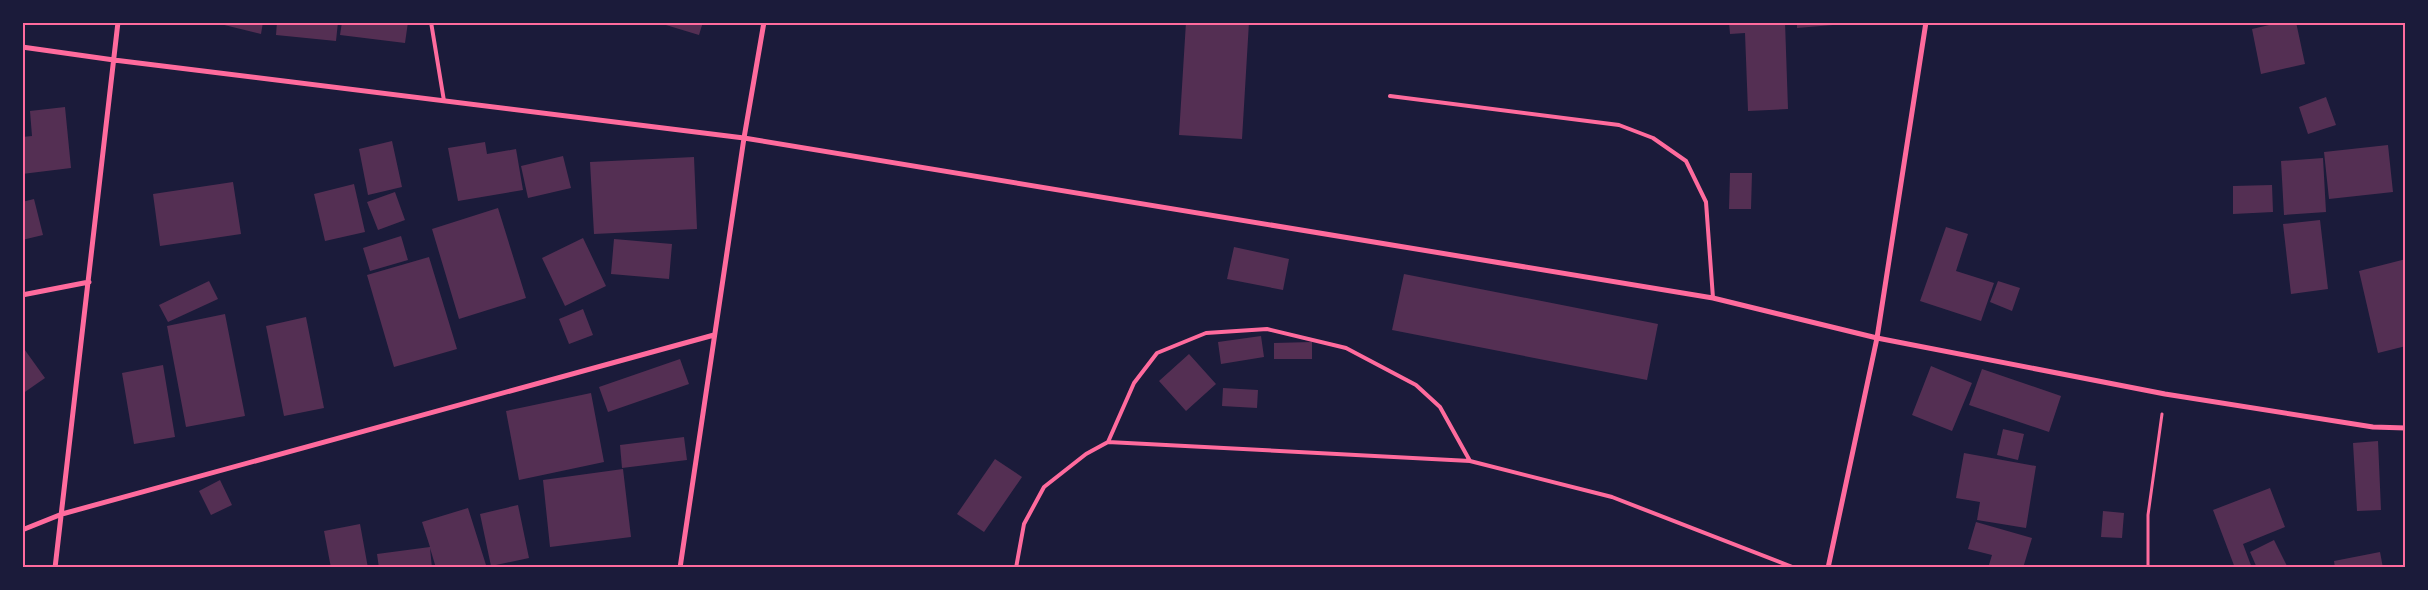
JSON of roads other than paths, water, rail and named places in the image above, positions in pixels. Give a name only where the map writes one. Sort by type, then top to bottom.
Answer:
[{"type":"street","points":[[55,568],[118,22]]},
{"type":"street","points":[[680,568],[744,138],[764,22]]},
{"type":"street","points":[[1828,568],[1877,338],[1926,22]]},
{"type":"street","points":[[22,47],[744,138],[1713,298],[1877,338],[2165,394],[2373,427],[2406,428]]},
{"type":"street","points":[[22,295],[89,282]]},
{"type":"street","points":[[22,530],[62,514],[714,335]]},
{"type":"lane","points":[[431,22],[444,101]]},
{"type":"lane","points":[[1390,96],[1618,125],[1653,138],[1686,161],[1706,202],[1713,298]]},
{"type":"lane","points":[[1108,442],[1134,383],[1157,353],[1206,333],[1267,329],[1346,348],[1416,385],[1440,407],[1470,461]]},
{"type":"lane","points":[[1016,568],[1024,524],[1044,487],[1086,454],[1108,442],[1470,461],[1612,497],[1795,568]]}]
